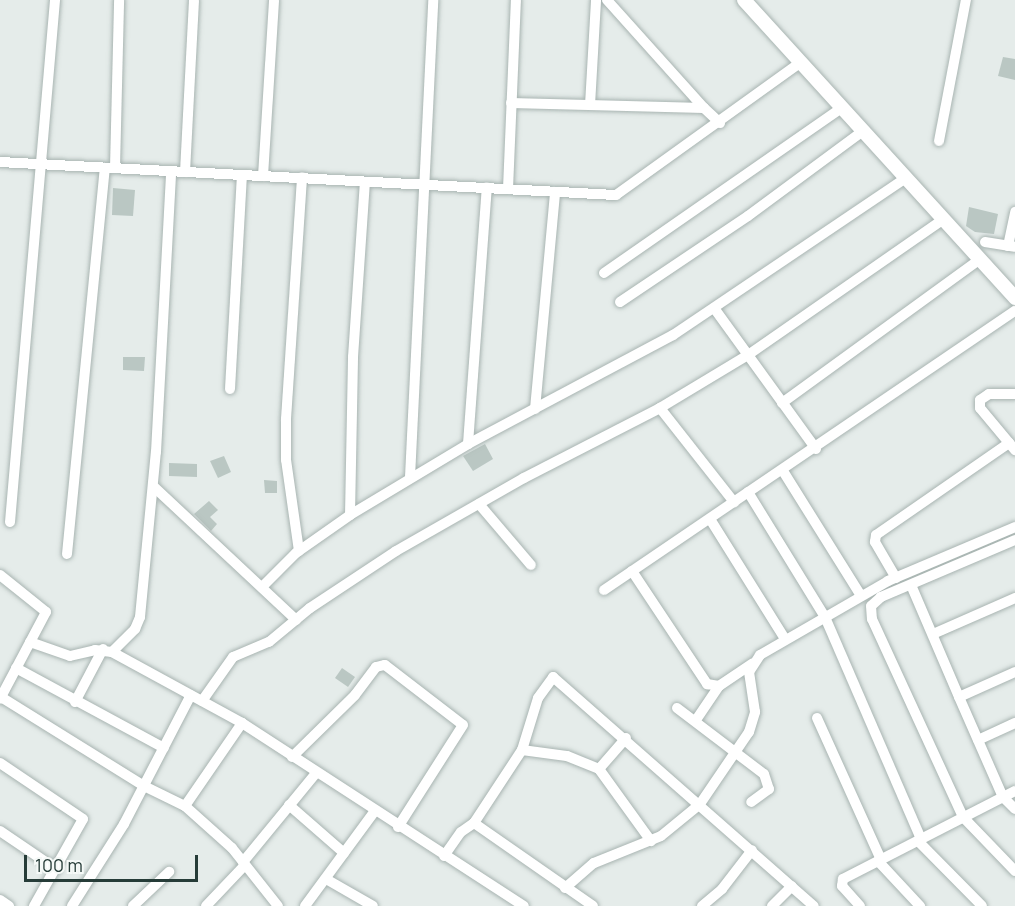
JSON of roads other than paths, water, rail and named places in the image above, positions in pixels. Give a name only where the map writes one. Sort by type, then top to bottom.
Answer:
[{"type":"street","points":[[10,522],[43,165],[55,0]]},
{"type":"street","points":[[67,554],[110,168],[120,0]]},
{"type":"street","points":[[185,172],[194,0]]},
{"type":"street","points":[[263,176],[274,0]]},
{"type":"street","points":[[410,477],[426,185],[433,0]]},
{"type":"street","points":[[508,189],[516,0]]},
{"type":"street","points":[[590,105],[596,0]]},
{"type":"street","points":[[607,0],[720,123]]},
{"type":"street","points":[[744,0],[1015,298]]},
{"type":"street","points":[[939,141],[966,0]]},
{"type":"street","points":[[0,162],[616,195],[720,123],[800,63]]},
{"type":"street","points":[[511,104],[704,108]]},
{"type":"street","points":[[604,273],[841,108]]},
{"type":"street","points":[[620,302],[748,216],[863,131]]},
{"type":"street","points":[[75,702],[107,650],[135,629],[140,617],[153,486],[171,171]]},
{"type":"street","points":[[230,389],[242,175]]},
{"type":"street","points":[[299,551],[286,440],[302,178]]},
{"type":"street","points":[[262,587],[299,551],[350,515],[468,444],[673,335],[906,178]]},
{"type":"street","points":[[350,515],[353,357],[365,182]]},
{"type":"street","points":[[468,444],[487,188]]},
{"type":"street","points":[[535,409],[555,192]]},
{"type":"street","points":[[985,242],[1012,247],[1015,212]]},
{"type":"street","points":[[202,701],[233,657],[269,642],[296,620],[396,551],[660,408],[748,355],[944,219]]},
{"type":"street","points":[[782,402],[980,259]]},
{"type":"street","points":[[714,308],[816,449]]},
{"type":"street","points":[[604,590],[748,492],[816,449],[1015,311]]},
{"type":"street","points":[[896,578],[874,542],[876,535],[1012,447],[985,417],[980,400],[1002,391],[1015,394]]},
{"type":"street","points":[[660,408],[734,502]]},
{"type":"street","points":[[783,471],[861,596]]},
{"type":"street","points":[[153,486],[296,620]]},
{"type":"street","points":[[748,492],[825,617],[920,840],[982,906]]},
{"type":"street","points":[[479,504],[531,565]]},
{"type":"street","points":[[710,519],[784,639]]},
{"type":"street","points":[[696,720],[719,686],[784,639],[896,578],[1015,527]]},
{"type":"street","points":[[1015,540],[881,597],[871,606],[872,619],[963,817],[1015,871]]},
{"type":"street","points":[[632,572],[703,680],[719,686]]},
{"type":"street","points":[[0,575],[46,612],[0,698],[144,786],[185,806],[243,864],[278,906]]},
{"type":"street","points":[[911,585],[1003,796],[1015,809]]},
{"type":"street","points":[[933,634],[1015,598]]},
{"type":"street","points":[[30,642],[70,656],[107,650],[242,723],[374,812],[524,906]]},
{"type":"street","points":[[565,888],[594,863],[651,841],[700,804],[738,750],[755,712],[749,681],[752,664]]},
{"type":"street","points":[[292,757],[355,695],[376,667],[384,665],[463,725],[398,827]]},
{"type":"street","points":[[0,670],[14,673],[75,702],[164,748]]},
{"type":"street","points":[[959,696],[1015,672]]},
{"type":"street","points":[[444,856],[461,832],[474,823],[522,750],[538,698],[553,677],[626,738],[814,906]]},
{"type":"street","points":[[72,906],[144,786],[191,695]]},
{"type":"street","points":[[677,708],[738,750],[769,782],[767,792],[751,802]]},
{"type":"street","points":[[817,718],[879,861],[920,906]]},
{"type":"street","points":[[185,806],[242,723]]},
{"type":"street","points":[[978,740],[1015,723]]},
{"type":"street","points":[[599,769],[626,738]]},
{"type":"street","points":[[522,750],[567,756],[599,769],[651,841]]},
{"type":"street","points":[[0,764],[83,819],[34,906]]},
{"type":"street","points":[[206,906],[316,773]]},
{"type":"street","points":[[860,906],[841,882],[1015,790]]},
{"type":"street","points":[[289,805],[344,853]]},
{"type":"street","points":[[305,906],[374,812]]},
{"type":"street","points":[[474,823],[592,906]]},
{"type":"street","points":[[0,831],[56,869]]},
{"type":"street","points":[[702,906],[722,889],[752,850]]},
{"type":"street","points":[[133,906],[169,872]]},
{"type":"street","points":[[326,879],[373,906]]},
{"type":"street","points":[[772,906],[792,886]]},
{"type":"street","points":[[0,900],[9,906]]}]
